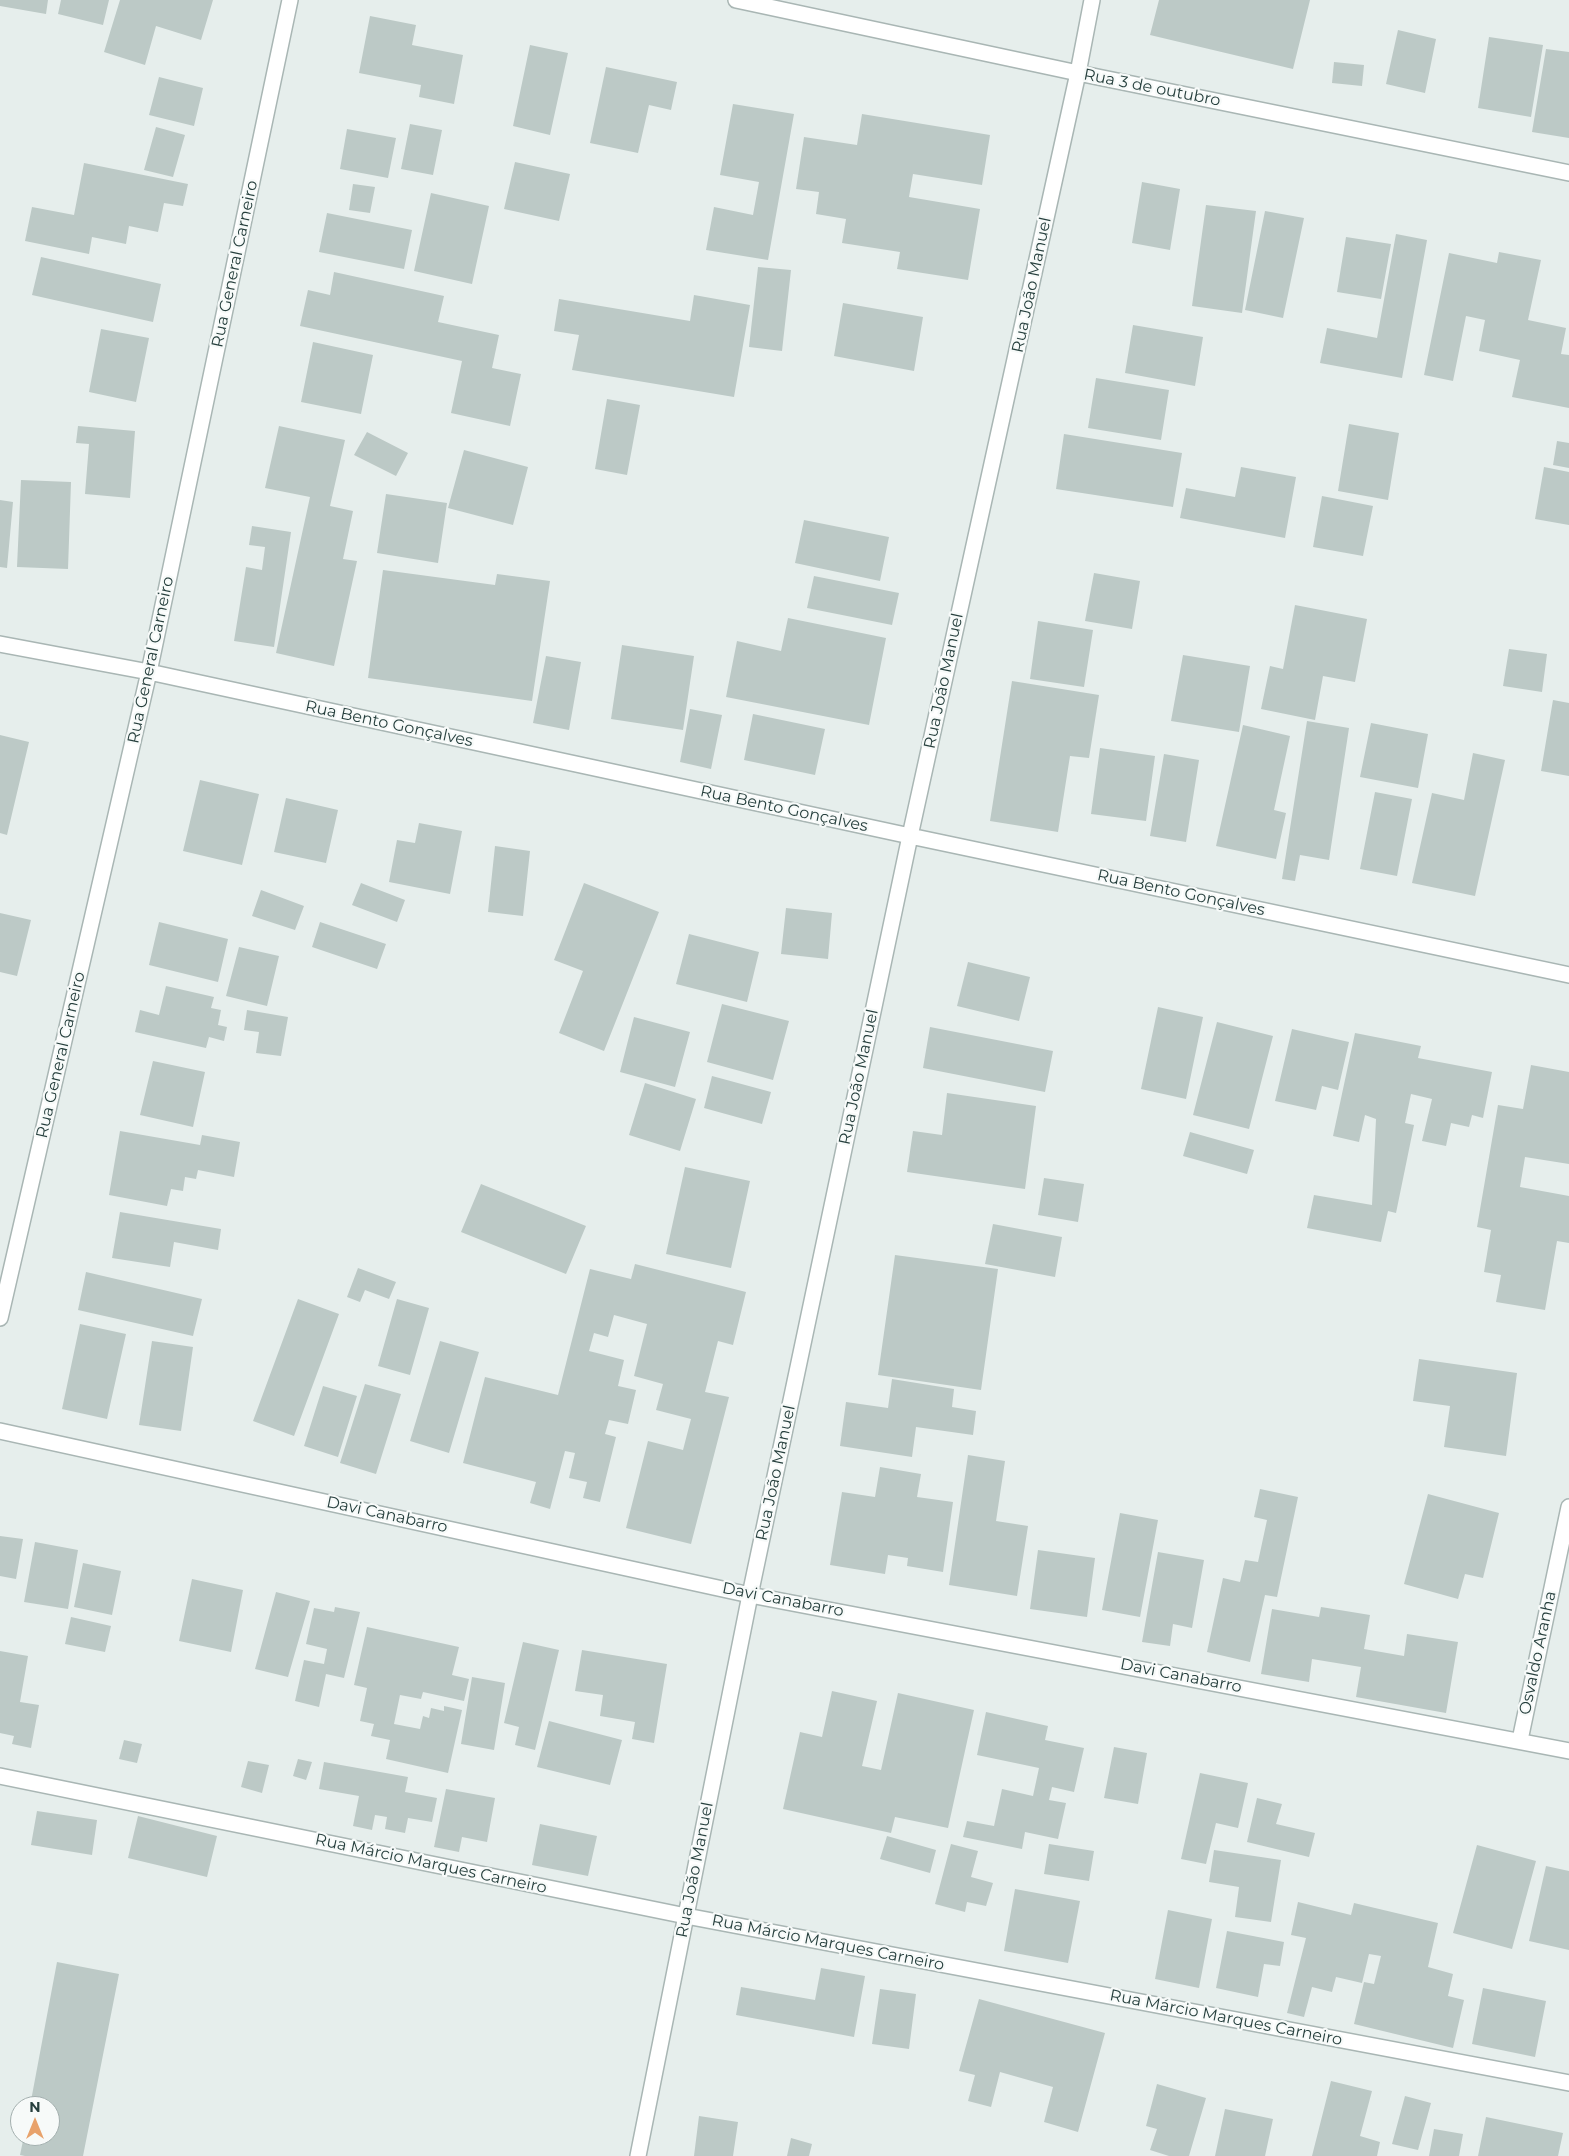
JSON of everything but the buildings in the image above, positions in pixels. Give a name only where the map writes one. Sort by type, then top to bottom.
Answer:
[{"type":"street","name":"Rua General Carneiro","points":[[0,1318],[149,672],[290,0]]},
{"type":"street","name":"Rua 3 de outubro","points":[[736,0],[1078,74],[1569,173]]},
{"type":"street","name":"Rua João Manuel","points":[[638,2156],[750,1595],[910,836],[1078,74],[1092,0]]},
{"type":"street","name":"Rua Bento Gonçalves","points":[[0,644],[149,672],[910,836],[1569,975]]},
{"type":"street","name":"Davi Canabarro","points":[[0,1431],[750,1595],[1520,1740],[1569,1751]]},
{"type":"street","name":"Osvaldo Aranha","points":[[1520,1740],[1569,1507]]},
{"type":"street","name":"Rua Márcio Marques Carneiro","points":[[0,1776],[686,1916],[1569,2083]]}]
